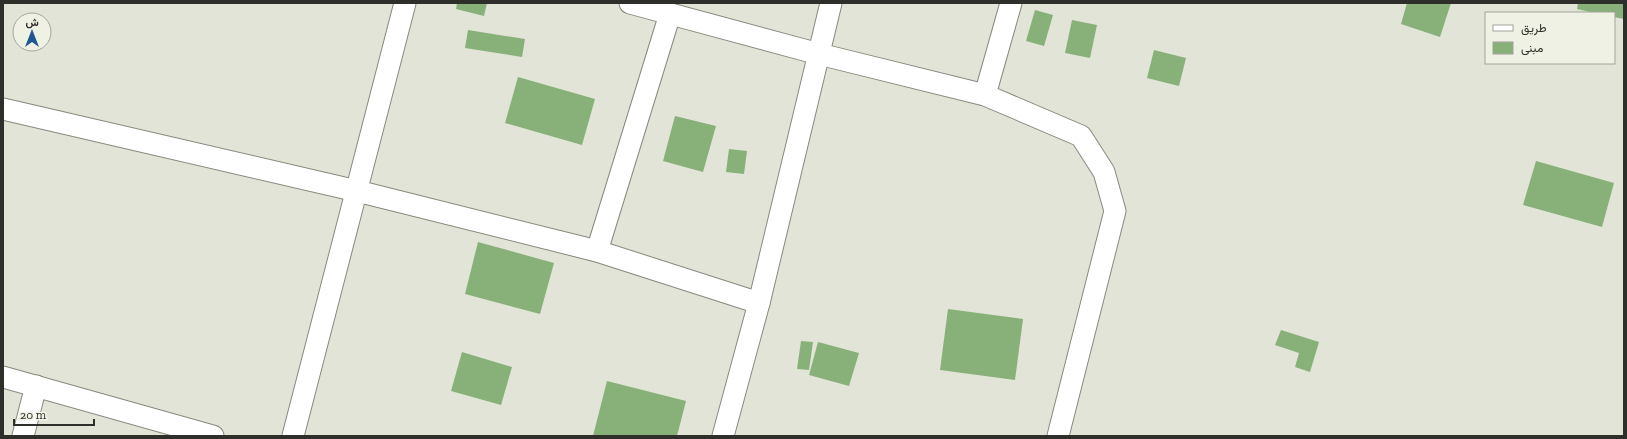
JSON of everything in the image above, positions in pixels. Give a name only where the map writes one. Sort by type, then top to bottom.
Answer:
[{"type":"street","points":[[294,436],[406,3]]},
{"type":"street","points":[[630,3],[819,54],[985,94],[1081,136],[1104,172],[1115,211],[1058,436]]},
{"type":"street","points":[[723,436],[759,303],[831,3]]},
{"type":"street","points":[[985,94],[1011,3]]},
{"type":"street","points":[[597,251],[670,14]]},
{"type":"street","points":[[3,109],[357,191],[597,251],[759,303]]},
{"type":"street","points":[[3,377],[213,436]]},
{"type":"street","points":[[23,436],[36,386]]},
{"type":"building","points":[[457,3],[487,3],[484,16],[456,9]]},
{"type":"building","points":[[1407,3],[1451,3],[1440,37],[1401,24]]},
{"type":"building","points":[[1578,3],[1624,3],[1624,19],[1615,17],[1615,12],[1590,12],[1577,9]]},
{"type":"building","points":[[1035,10],[1053,15],[1044,46],[1026,41]]},
{"type":"building","points":[[1072,20],[1097,25],[1090,58],[1065,53]]},
{"type":"building","points":[[468,30],[525,39],[522,57],[465,48]]},
{"type":"building","points":[[1154,50],[1186,58],[1179,86],[1147,78]]},
{"type":"building","points":[[518,77],[595,99],[582,145],[505,123]]},
{"type":"building","points":[[675,116],[716,126],[703,172],[663,161]]},
{"type":"building","points":[[729,149],[747,151],[744,174],[726,172]]},
{"type":"building","points":[[1536,161],[1614,183],[1602,227],[1523,205]]},
{"type":"building","points":[[478,242],[554,263],[540,314],[465,294]]},
{"type":"building","points":[[948,309],[1023,319],[1015,380],[940,370]]},
{"type":"building","points":[[1281,330],[1319,342],[1310,372],[1295,367],[1299,353],[1275,345]]},
{"type":"building","points":[[801,341],[813,342],[809,370],[797,369]]},
{"type":"building","points":[[818,342],[859,353],[849,386],[809,375]]},
{"type":"building","points":[[462,352],[512,367],[501,405],[451,391]]},
{"type":"building","points":[[607,381],[686,401],[677,436],[593,436]]}]
